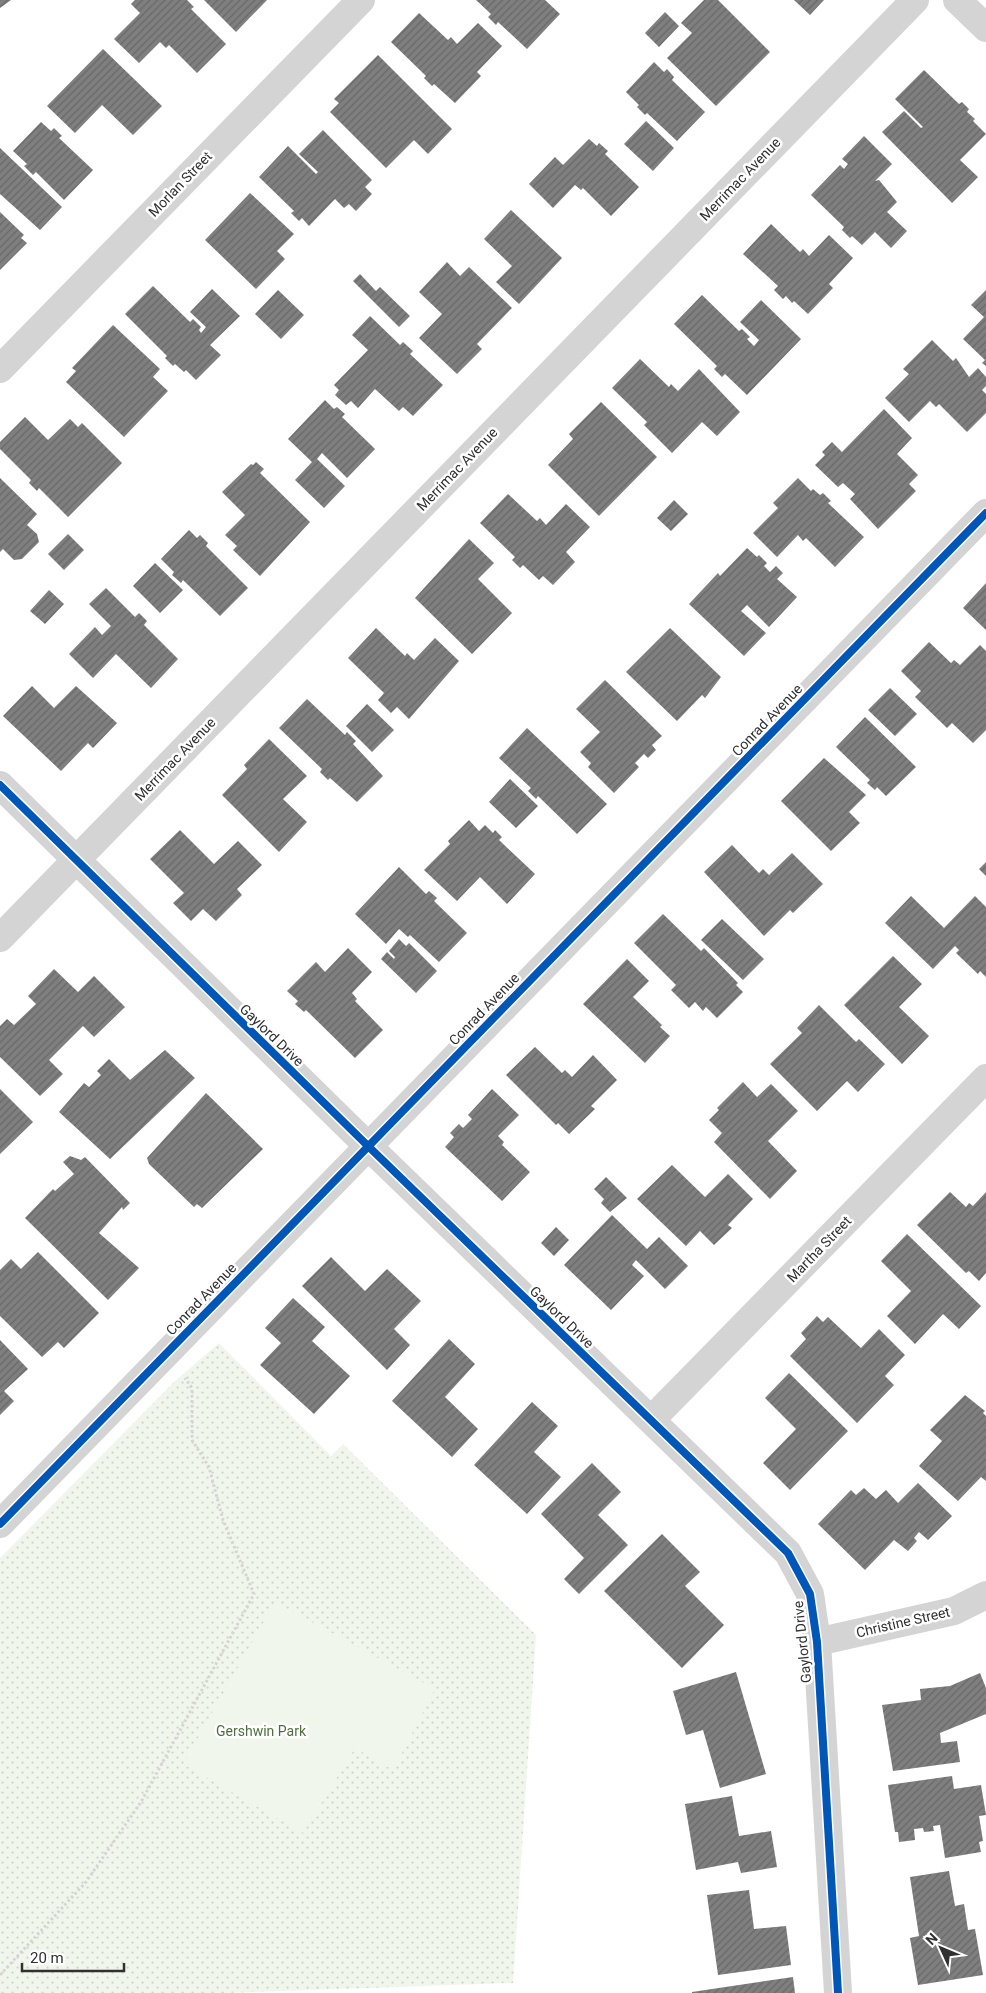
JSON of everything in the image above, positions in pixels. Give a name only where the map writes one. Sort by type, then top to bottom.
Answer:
[{"type":"street","name":"Morlan Street","points":[[0,368],[361,0]]},
{"type":"street","name":"Merrimac Avenue","points":[[0,938],[915,0]]},
{"type":"street","points":[[957,0],[986,28]]},
{"type":"street","name":"Conrad Avenue","points":[[0,1524],[986,513]]},
{"type":"street","name":"Gaylord Drive","points":[[0,785],[368,1146],[788,1553],[810,1594],[817,1642],[838,1993]]},
{"type":"street","name":"Martha Street","points":[[651,1420],[986,1078]]},
{"type":"street","name":"Christine Street","points":[[817,1642],[954,1611],[986,1595]]},
{"type":"path","points":[[0,1975],[86,1882],[141,1802],[254,1594],[223,1520],[209,1467],[192,1440],[192,1388],[167,1352]]},
{"type":"green space","name":"Gershwin Park","points":[[219,1343],[331,1456],[343,1444],[536,1635],[513,1983],[226,1993],[0,1993],[0,1558],[174,1382]]},
{"type":"green space","points":[[275,1602],[435,1689],[393,1770],[355,1748],[303,1833],[183,1764]]},
{"type":"building","points":[[0,0],[11,0],[0,8]]},
{"type":"building","points":[[135,0],[187,0],[194,7],[191,9],[226,44],[197,73],[169,45],[166,48],[160,42],[139,63],[114,39],[140,13],[131,4]]},
{"type":"building","points":[[204,0],[267,0],[236,32]]},
{"type":"building","points":[[476,0],[545,0],[560,14],[527,49],[498,22],[496,25],[488,17],[491,14]]},
{"type":"building","points":[[704,0],[718,0],[770,52],[716,106],[667,58],[692,33],[681,23]]},
{"type":"building","points":[[794,0],[824,0],[810,15]]},
{"type":"building","points":[[665,12],[679,26],[659,47],[645,33]]},
{"type":"building","points":[[419,13],[448,40],[451,37],[457,44],[478,23],[502,46],[477,72],[481,76],[455,103],[434,84],[432,86],[424,78],[426,76],[391,42]]},
{"type":"building","points":[[103,49],[162,106],[133,135],[102,105],[75,133],[47,106]]},
{"type":"building","points":[[378,55],[452,129],[428,154],[414,140],[386,168],[330,112],[339,103],[334,99]]},
{"type":"building","points":[[654,62],[664,72],[667,69],[674,77],[672,80],[705,112],[677,141],[647,113],[645,115],[637,107],[639,105],[626,92]]},
{"type":"building","points":[[924,70],[959,104],[962,102],[969,109],[967,112],[975,119],[973,121],[986,134],[960,160],[978,177],[952,203],[882,132],[904,111],[921,128],[923,127],[895,99]]},
{"type":"building","points":[[646,121],[674,148],[653,171],[624,144]]},
{"type":"building","points":[[41,122],[51,131],[54,128],[62,136],[59,138],[93,170],[64,200],[36,172],[33,175],[24,166],[27,164],[13,151]]},
{"type":"building","points":[[323,130],[372,180],[365,187],[372,194],[356,211],[349,204],[344,208],[335,199],[309,226],[302,218],[299,221],[291,213],[294,211],[259,177],[288,146],[316,174],[318,172],[299,154]]},
{"type":"building","points":[[864,136],[892,164],[875,181],[879,180],[897,202],[887,212],[907,231],[891,248],[875,232],[862,245],[852,236],[850,238],[842,230],[844,227],[811,195],[840,165],[844,169],[848,164],[842,159]]},
{"type":"building","points":[[589,139],[597,146],[599,143],[608,151],[605,154],[639,187],[611,216],[583,188],[581,190],[575,185],[553,208],[529,184],[555,157],[563,165]]},
{"type":"building","points":[[0,148],[62,207],[40,230],[0,194]]},
{"type":"building","points":[[250,193],[294,234],[277,251],[285,259],[256,289],[205,240]]},
{"type":"building","points":[[511,210],[562,258],[519,304],[496,282],[512,266],[484,239]]},
{"type":"building","points":[[0,212],[24,235],[21,238],[27,243],[0,270]]},
{"type":"building","points":[[771,224],[800,252],[803,249],[809,256],[829,235],[853,258],[829,284],[833,288],[808,314],[794,301],[792,303],[786,296],[783,299],[774,290],[778,286],[743,254]]},
{"type":"building","points":[[447,262],[460,276],[469,267],[512,308],[477,344],[482,349],[457,374],[419,338],[442,314],[419,292]]},
{"type":"building","points":[[360,274],[376,291],[380,287],[410,316],[399,327],[353,281]]},
{"type":"building","points":[[153,286],[190,322],[193,319],[201,327],[199,330],[201,333],[206,327],[190,312],[212,289],[240,316],[210,345],[221,355],[196,380],[186,370],[184,372],[175,364],[173,366],[165,358],[167,356],[125,314]]},
{"type":"building","points":[[278,290],[304,315],[281,339],[255,314]]},
{"type":"building","points":[[986,290],[986,366],[982,363],[985,360],[963,339],[984,317],[971,305]]},
{"type":"building","points":[[702,295],[739,331],[742,329],[750,337],[747,339],[754,346],[759,340],[740,322],[761,300],[801,339],[747,395],[725,374],[722,377],[714,369],[717,366],[674,324]]},
{"type":"building","points":[[370,316],[400,345],[403,342],[413,351],[410,354],[443,385],[413,416],[403,407],[399,411],[375,389],[358,408],[351,401],[346,405],[335,395],[339,390],[334,385],[368,350],[352,335]]},
{"type":"building","points":[[113,325],[160,369],[153,377],[168,391],[124,437],[66,382],[76,371],[72,368]]},
{"type":"building","points":[[932,340],[953,361],[956,358],[969,377],[978,368],[986,377],[986,386],[982,390],[986,394],[986,413],[967,432],[939,404],[936,407],[930,401],[909,422],[885,398],[909,374],[903,369]]},
{"type":"building","points":[[640,359],[669,387],[671,384],[678,391],[699,369],[740,412],[717,436],[702,422],[672,453],[644,425],[647,422],[612,388]]},
{"type":"building","points":[[325,400],[334,409],[337,407],[345,414],[342,417],[375,449],[347,478],[322,453],[317,459],[345,486],[324,508],[295,480],[312,462],[288,439]]},
{"type":"building","points":[[601,402],[657,457],[599,516],[548,465],[573,439],[569,434]]},
{"type":"building","points":[[884,409],[912,438],[897,454],[918,475],[909,484],[916,491],[878,529],[850,499],[855,494],[843,483],[838,487],[815,465],[825,455],[822,452],[832,442],[842,452]]},
{"type":"building","points":[[25,417],[48,440],[70,419],[78,427],[82,423],[122,463],[68,517],[39,488],[37,491],[29,483],[31,480],[0,449],[0,442]]},
{"type":"building","points":[[256,462],[264,469],[260,473],[310,522],[260,576],[233,550],[237,546],[225,535],[245,515],[222,492],[251,464],[253,465]]},
{"type":"building","points":[[0,478],[37,514],[27,525],[37,534],[39,542],[22,559],[14,560],[3,549],[0,552]]},
{"type":"building","points":[[798,478],[811,491],[813,489],[820,495],[823,493],[831,501],[828,503],[864,537],[835,567],[806,538],[803,541],[798,535],[777,557],[753,533],[778,508],[773,503]]},
{"type":"building","points":[[508,494],[537,521],[540,518],[546,525],[566,504],[590,527],[566,552],[575,562],[553,585],[543,576],[539,580],[523,565],[520,568],[512,560],[515,557],[480,523]]},
{"type":"building","points":[[674,500],[688,514],[671,531],[657,518]]},
{"type":"building","points":[[189,530],[197,538],[200,535],[208,543],[206,546],[248,588],[220,616],[183,580],[181,583],[172,575],[174,572],[161,559]]},
{"type":"building","points":[[68,534],[84,550],[64,570],[48,554]]},
{"type":"building","points":[[469,539],[494,563],[478,579],[512,613],[472,654],[415,598]]},
{"type":"building","points":[[747,548],[757,557],[759,555],[767,563],[764,566],[770,572],[776,566],[783,573],[777,579],[797,597],[769,627],[747,605],[741,611],[766,633],[744,656],[689,604],[718,573],[720,576]]},
{"type":"building","points":[[155,563],[183,590],[160,613],[133,586]]},
{"type":"building","points":[[986,583],[986,630],[963,608]]},
{"type":"building","points":[[106,588],[135,617],[139,613],[147,621],[144,625],[178,659],[151,688],[116,654],[93,678],[69,654],[95,627],[102,635],[111,626],[89,604]]},
{"type":"building","points":[[49,590],[64,604],[45,624],[30,611]]},
{"type":"building","points":[[376,628],[405,656],[407,653],[414,660],[435,638],[459,661],[409,719],[397,707],[391,713],[378,700],[384,693],[348,658]]},
{"type":"building","points":[[670,628],[721,677],[705,698],[702,695],[677,721],[626,672]]},
{"type":"building","points":[[929,642],[951,663],[954,660],[960,665],[980,645],[986,651],[986,730],[973,743],[952,723],[947,728],[915,697],[921,691],[901,671]]},
{"type":"building","points":[[605,680],[662,736],[652,745],[656,750],[648,758],[644,754],[635,763],[639,767],[614,793],[588,767],[591,763],[580,752],[600,732],[576,709]]},
{"type":"building","points":[[32,686],[54,708],[76,686],[117,723],[93,748],[88,743],[61,771],[3,716]]},
{"type":"building","points":[[890,688],[917,714],[895,736],[868,710]]},
{"type":"building","points":[[307,699],[345,735],[347,732],[356,741],[353,744],[383,776],[357,802],[330,778],[328,780],[320,772],[322,769],[279,728]]},
{"type":"building","points":[[367,704],[394,730],[372,752],[346,726]]},
{"type":"building","points":[[865,717],[916,767],[886,796],[877,787],[875,790],[867,783],[870,780],[836,747]]},
{"type":"building","points":[[527,728],[607,804],[577,834],[538,796],[536,799],[528,791],[531,788],[499,758]]},
{"type":"building","points":[[269,739],[307,776],[283,799],[307,822],[279,852],[222,795],[247,769],[244,765]]},
{"type":"building","points":[[824,758],[866,795],[849,812],[860,823],[831,851],[781,801]]},
{"type":"building","points":[[510,779],[538,806],[516,828],[489,802]]},
{"type":"building","points":[[469,820],[479,831],[485,825],[493,833],[495,830],[502,837],[499,840],[535,874],[507,904],[480,877],[457,901],[424,870],[450,844],[448,841]]},
{"type":"building","points":[[180,830],[214,864],[238,841],[262,865],[237,889],[242,895],[216,921],[203,909],[191,921],[173,903],[184,893],[150,859]]},
{"type":"building","points":[[732,845],[759,873],[763,869],[769,875],[792,853],[823,884],[793,913],[790,910],[764,936],[704,872]]},
{"type":"building","points":[[986,862],[986,876],[979,869]]},
{"type":"building","points":[[399,867],[426,894],[429,891],[437,898],[434,901],[467,933],[439,962],[410,935],[408,937],[399,929],[386,944],[355,914]]},
{"type":"building","points":[[911,896],[944,928],[975,896],[986,907],[986,977],[980,971],[978,974],[956,953],[959,950],[955,946],[933,969],[885,923]]},
{"type":"building","points":[[663,914],[701,951],[704,948],[738,983],[736,985],[743,992],[717,1018],[706,1007],[703,1011],[695,1002],[689,1008],[671,990],[676,985],[634,943]]},
{"type":"building","points":[[722,919],[764,959],[743,980],[701,940]]},
{"type":"building","points":[[399,939],[406,946],[409,943],[437,971],[416,993],[381,959],[387,952],[394,959],[395,957],[389,951]]},
{"type":"building","points":[[348,948],[372,972],[352,993],[357,999],[355,1001],[383,1030],[355,1058],[306,1010],[304,1012],[295,1004],[298,1001],[287,991],[316,962],[325,972]]},
{"type":"building","points":[[893,956],[922,984],[899,1007],[929,1036],[902,1064],[844,1005]]},
{"type":"building","points":[[627,959],[649,981],[633,997],[662,1025],[660,1027],[670,1036],[645,1063],[583,1004]]},
{"type":"building","points":[[54,969],[78,992],[94,976],[125,1007],[94,1037],[83,1026],[49,1060],[63,1074],[40,1096],[0,1057],[0,1026],[7,1019],[14,1025],[36,1004],[28,996]]},
{"type":"building","points":[[819,1005],[856,1042],[859,1039],[885,1064],[858,1092],[847,1081],[817,1111],[770,1064],[802,1033],[797,1028]]},
{"type":"building","points":[[535,1047],[562,1073],[565,1070],[572,1077],[593,1055],[617,1080],[591,1106],[595,1109],[569,1134],[558,1123],[556,1125],[506,1075]]},
{"type":"building","points":[[165,1050],[195,1078],[110,1159],[59,1112],[84,1083],[89,1087],[101,1075],[97,1071],[109,1059],[130,1080]]},
{"type":"building","points":[[743,1082],[757,1097],[771,1084],[798,1111],[768,1141],[797,1171],[770,1199],[714,1142],[722,1133],[709,1120],[719,1110],[717,1108]]},
{"type":"building","points":[[0,1089],[33,1122],[0,1154]]},
{"type":"building","points":[[492,1089],[519,1115],[498,1136],[504,1142],[502,1145],[530,1172],[502,1201],[445,1147],[454,1137],[450,1133],[459,1124],[463,1128],[472,1119],[468,1115]]},
{"type":"building","points":[[206,1093],[263,1149],[202,1208],[197,1204],[194,1207],[149,1164],[147,1158]]},
{"type":"building","points":[[70,1156],[81,1160],[85,1157],[130,1203],[123,1210],[122,1207],[99,1233],[139,1268],[108,1300],[25,1218],[53,1189],[55,1191],[74,1174],[63,1162]]},
{"type":"building","points":[[672,1165],[705,1197],[728,1174],[753,1199],[728,1225],[732,1228],[714,1245],[700,1231],[686,1246],[637,1199]]},
{"type":"building","points":[[606,1177],[627,1198],[610,1212],[601,1203],[604,1199],[594,1189]]},
{"type":"building","points":[[950,1192],[966,1207],[969,1203],[973,1206],[986,1192],[986,1273],[979,1281],[969,1271],[966,1273],[917,1225]]},
{"type":"building","points":[[612,1215],[647,1249],[659,1237],[688,1266],[665,1289],[636,1260],[632,1265],[644,1276],[611,1310],[564,1265]]},
{"type":"building","points":[[556,1227],[569,1240],[554,1256],[541,1243]]},
{"type":"building","points":[[907,1234],[981,1306],[959,1329],[943,1314],[915,1344],[887,1316],[911,1291],[881,1261]]},
{"type":"building","points":[[38,1252],[99,1313],[64,1348],[58,1342],[42,1357],[0,1316],[0,1270],[11,1259],[21,1269]]},
{"type":"building","points":[[331,1257],[365,1291],[387,1269],[421,1301],[394,1329],[410,1345],[387,1370],[302,1286]]},
{"type":"building","points":[[293,1298],[325,1327],[312,1341],[350,1376],[314,1414],[260,1365],[281,1343],[265,1328]]},
{"type":"building","points":[[817,1316],[823,1322],[828,1317],[861,1348],[879,1329],[905,1355],[885,1376],[894,1385],[857,1423],[790,1356],[806,1339],[801,1333]]},
{"type":"building","points":[[449,1339],[475,1364],[445,1397],[478,1429],[452,1457],[392,1401]]},
{"type":"building","points":[[0,1340],[28,1369],[4,1391],[14,1401],[0,1415]]},
{"type":"building","points":[[789,1373],[848,1431],[790,1490],[763,1463],[796,1429],[765,1398]]},
{"type":"building","points":[[965,1395],[985,1411],[983,1413],[986,1416],[986,1481],[981,1477],[958,1501],[919,1466],[942,1441],[930,1430]]},
{"type":"building","points":[[532,1402],[558,1426],[534,1452],[561,1477],[527,1514],[474,1465]]},
{"type":"building","points":[[592,1463],[621,1492],[598,1515],[628,1545],[579,1594],[564,1579],[584,1558],[541,1514]]},
{"type":"building","points":[[918,1483],[952,1516],[928,1540],[919,1532],[914,1538],[917,1541],[908,1551],[894,1540],[865,1570],[818,1524],[851,1490],[856,1495],[864,1488],[876,1499],[886,1490],[898,1503]]},
{"type":"building","points":[[662,1534],[700,1572],[685,1586],[724,1625],[682,1668],[604,1591]]},
{"type":"building","points":[[736,1672],[766,1774],[720,1788],[703,1730],[686,1735],[673,1691]]},
{"type":"building","points":[[980,1673],[986,1688],[986,1714],[940,1733],[941,1743],[957,1741],[960,1762],[893,1771],[882,1705],[921,1700],[920,1689],[950,1686]]},
{"type":"building","points":[[952,1776],[954,1789],[981,1785],[986,1815],[979,1816],[983,1841],[979,1842],[981,1852],[945,1858],[940,1825],[933,1826],[934,1831],[924,1832],[923,1828],[914,1829],[915,1840],[899,1842],[898,1832],[895,1832],[888,1785]]},
{"type":"building","points":[[732,1796],[739,1836],[771,1831],[777,1867],[741,1873],[738,1862],[696,1870],[685,1804]]},
{"type":"building","points":[[949,1871],[955,1906],[964,1904],[968,1930],[975,1929],[983,1975],[918,1985],[910,1938],[919,1936],[910,1877]]},
{"type":"building","points":[[749,1890],[754,1929],[786,1926],[791,1965],[718,1975],[707,1895]]},
{"type":"building","points":[[793,1977],[795,1993],[692,1993],[692,1992]]},
{"type":"cycle path","points":[[0,1524],[986,513]]},
{"type":"cycle path","points":[[0,785],[368,1146],[788,1553],[810,1594],[817,1642],[838,1993]]}]
